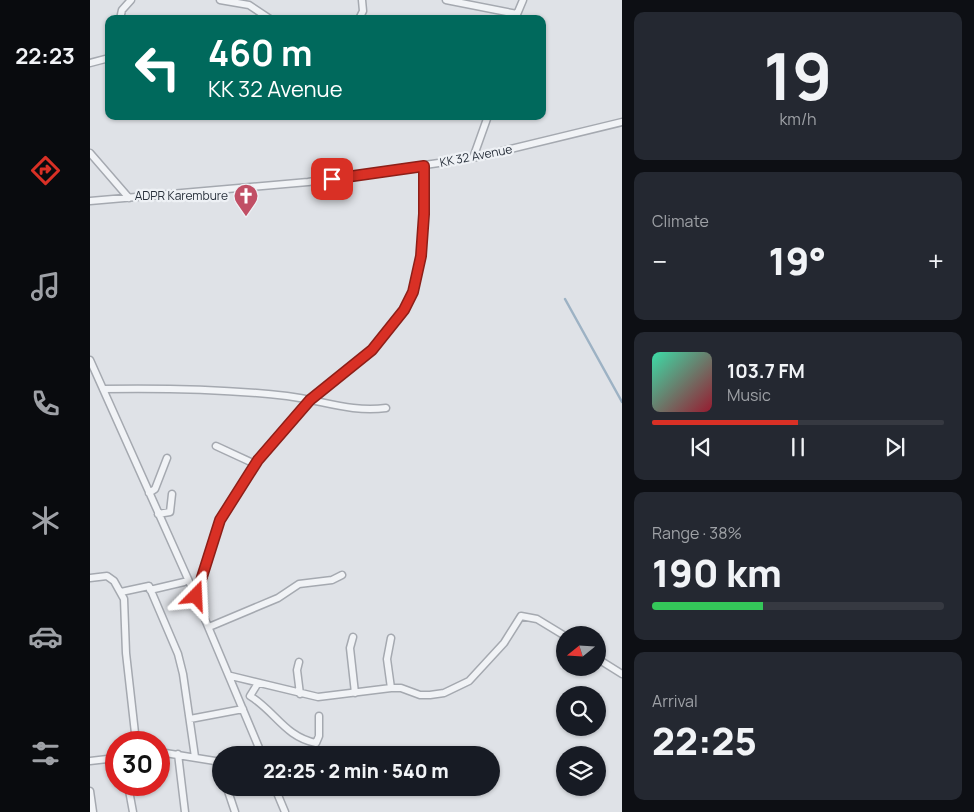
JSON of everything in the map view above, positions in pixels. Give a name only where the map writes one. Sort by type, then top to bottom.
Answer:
[{"type":"street","points":[[121,15],[122,10],[131,0]]},
{"type":"street","points":[[220,0],[254,6],[265,15]]},
{"type":"street","points":[[361,15],[363,11],[362,0]]},
{"type":"street","points":[[446,0],[508,15]]},
{"type":"street","points":[[517,15],[523,0]]},
{"type":"street","points":[[90,63],[105,59]]},
{"type":"street","points":[[473,158],[487,120]]},
{"type":"street","name":"KK 32 Avenue","points":[[90,201],[308,182],[424,166],[473,158],[622,122]]},
{"type":"street","points":[[90,153],[129,198]]},
{"type":"street","points":[[196,596],[218,525],[255,464],[310,400],[372,350],[404,310],[413,292],[421,256],[424,214],[424,166]]},
{"type":"street","points":[[90,360],[196,596],[258,746]]},
{"type":"street","points":[[103,389],[203,388],[290,396],[364,410],[386,408]]},
{"type":"street","points":[[216,446],[255,464]]},
{"type":"street","points":[[149,494],[156,489],[167,458]]},
{"type":"street","points":[[158,514],[170,512],[172,494]]},
{"type":"street","points":[[209,627],[278,598],[299,584],[332,580],[342,575]]},
{"type":"street","points":[[90,578],[107,576],[114,581],[121,592],[126,612],[126,653],[135,731]]},
{"type":"street","points":[[150,590],[184,582]]},
{"type":"street","points":[[121,592],[148,586],[150,590],[178,654],[195,757]]},
{"type":"street","points":[[230,676],[318,697],[391,688],[401,688],[420,695],[430,695],[444,693],[469,682],[504,643],[521,616],[536,619],[556,631]]},
{"type":"street","points":[[353,637],[350,648],[355,693]]},
{"type":"street","points":[[391,638],[387,659],[391,688]]},
{"type":"street","points":[[299,662],[297,670],[300,694]]},
{"type":"street","points":[[606,664],[622,674]]},
{"type":"street","points":[[258,683],[250,696],[257,700],[275,720],[304,740],[316,743],[319,736],[319,716]]},
{"type":"street","points":[[190,720],[243,709]]},
{"type":"street","points":[[170,753],[212,760]]},
{"type":"street","points":[[178,754],[185,812]]},
{"type":"street","points":[[90,762],[105,760]]},
{"type":"street","points":[[90,791],[93,812]]},
{"type":"street","points":[[130,796],[132,812]]},
{"type":"street","points":[[230,796],[236,812]]},
{"type":"street","points":[[278,796],[284,812]]},
{"type":"waterway","points":[[565,299],[622,402]]},
{"type":"place","name":"ADPR Karembure","points":[[246,217]]},
{"type":"route","points":[[196,596],[220,520],[248,474],[290,421],[310,400],[372,350],[391,329],[413,292],[423,237],[424,166],[332,179]]}]
